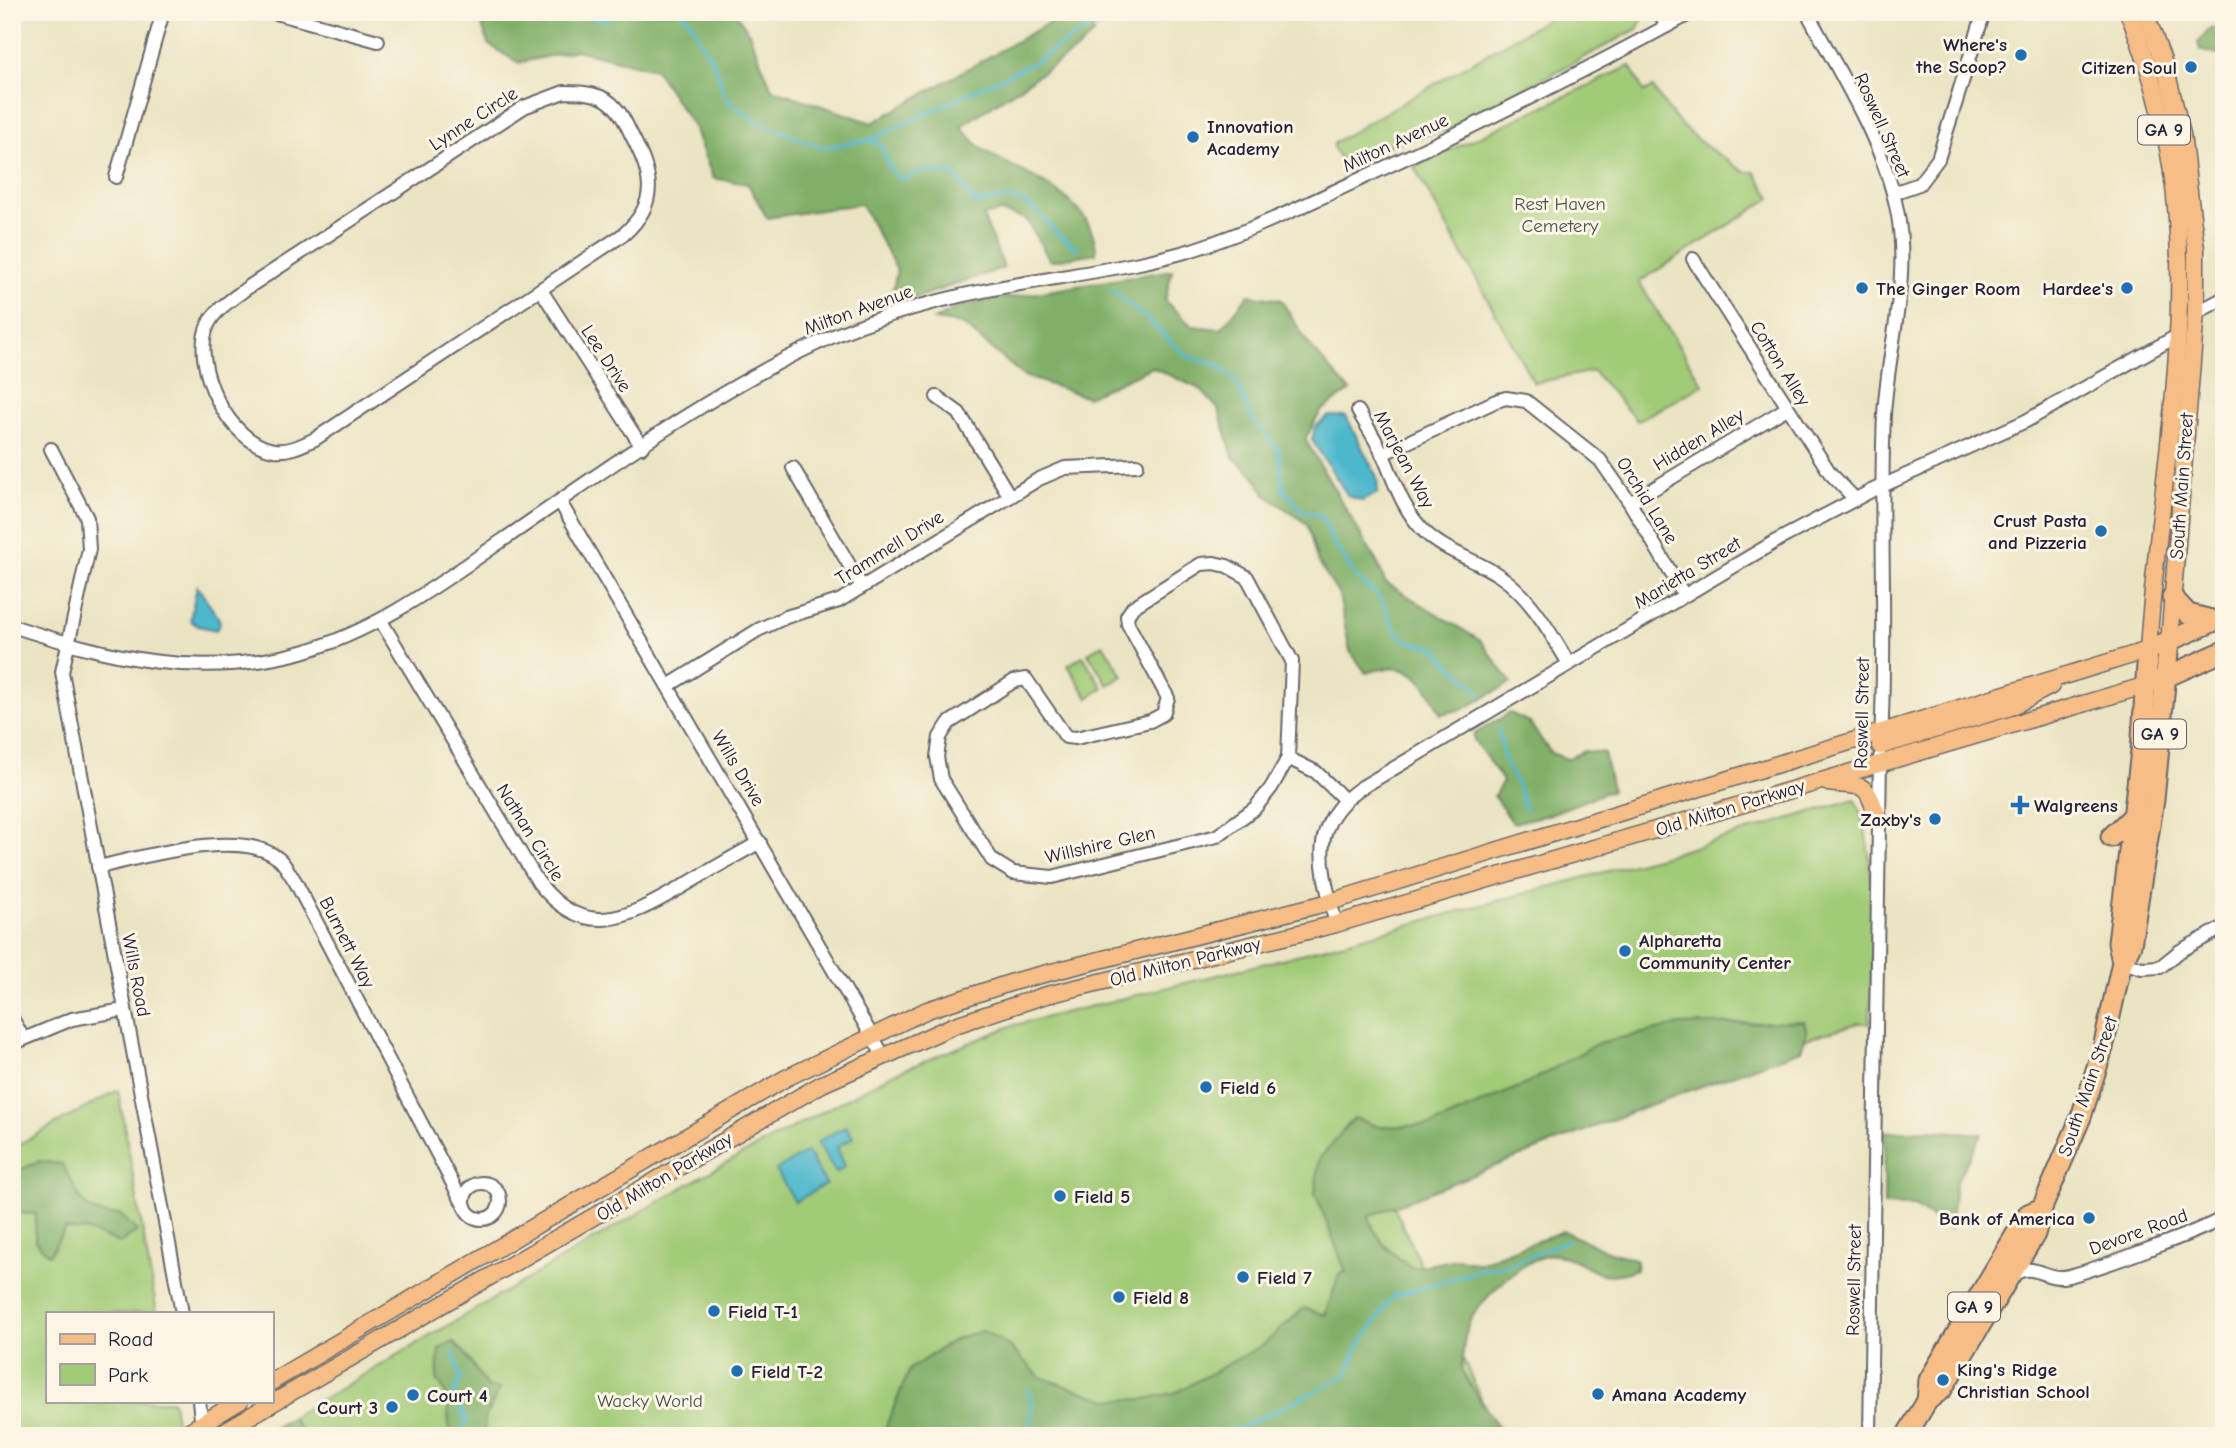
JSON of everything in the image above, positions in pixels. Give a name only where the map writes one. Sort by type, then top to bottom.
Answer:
[{"type":"highway","points":[[2172,597],[2188,614],[2219,619]]},
{"type":"highway","points":[[2148,650],[2219,619]]},
{"type":"highway","name":"South Main Street","points":[[1906,1436],[1927,1401],[1942,1389],[2035,1234],[2042,1208],[2092,1083],[2103,1048],[2122,962],[2131,945],[2145,862],[2169,642]]},
{"type":"highway","name":"South Main Street","points":[[2122,962],[2118,943],[2134,815],[2148,650]]},
{"type":"highway","name":"Old Milton Parkway","points":[[2147,685],[2224,651]]},
{"type":"highway","points":[[2111,837],[2134,815]]},
{"type":"highway","name":"South Main Street","points":[[1927,1401],[1929,1380],[2028,1214],[2042,1208]]},
{"type":"main road","name":"South Main Street","points":[[2135,13],[2168,149],[2178,221],[2176,336],[2148,650]]},
{"type":"main road","name":"South Main Street","points":[[2135,13],[2173,96],[2189,173],[2196,249],[2196,313],[2169,642]]},
{"type":"main road","points":[[2178,252],[2186,265],[2186,307],[2196,313]]},
{"type":"main road","points":[[2176,336],[2185,344],[2180,391],[2187,401]]},
{"type":"main road","name":"Old Milton Parkway","points":[[273,1381],[786,1078],[927,1010],[1016,981],[1330,902],[1881,738],[2011,707],[2042,692],[2061,677],[2148,650]]},
{"type":"main road","name":"Old Milton Parkway","points":[[216,1436],[822,1084],[955,1025],[1043,996],[1336,924],[2147,685]]},
{"type":"main road","points":[[1815,782],[1862,786],[1869,794],[1879,820]]},
{"type":"main road","points":[[181,1436],[203,1429],[239,1402]]},
{"type":"street","points":[[116,177],[163,12]]},
{"type":"street","points":[[272,12],[378,41]]},
{"type":"street","points":[[1658,12],[1667,26]]},
{"type":"street","name":"Milton Avenue","points":[[12,626],[66,644],[139,662],[221,665],[303,651],[381,621],[642,447],[767,368],[874,321],[970,294],[1121,269],[1200,247],[1261,225],[1511,109],[1693,12]]},
{"type":"street","name":"Roswell Street","points":[[1807,12],[1873,141],[1893,193],[1901,235],[1902,265],[1885,413],[1870,1436]]},
{"type":"street","points":[[1893,193],[1919,184],[1938,159],[1984,12]]},
{"type":"street","name":"Lynne Circle","points":[[564,92],[588,92],[604,98],[624,119],[646,164],[649,195],[637,223],[541,290],[298,447],[273,450],[241,432],[213,391],[205,368],[205,337],[209,323],[247,288],[524,107],[564,92]]},
{"type":"street","name":"Cotton Alley","points":[[1693,259],[1787,408],[1840,485],[1854,499]]},
{"type":"street","name":"Lee Drive","points":[[541,290],[642,447]]},
{"type":"street","points":[[2196,313],[2224,298]]},
{"type":"street","name":"Marietta Street","points":[[1336,924],[1330,902],[1322,842],[1331,816],[1345,800],[1684,595],[1854,499],[2026,421],[2176,336]]},
{"type":"street","points":[[937,397],[959,413],[1009,495]]},
{"type":"street","name":"Orchid Lane","points":[[1382,454],[1496,401],[1519,399],[1600,460],[1630,503],[1684,595]]},
{"type":"street","name":"Hidden Alley","points":[[1630,503],[1787,408]]},
{"type":"street","name":"Marjean Way","points":[[1358,411],[1382,454],[1393,483],[1421,528],[1440,544],[1491,570],[1514,587],[1538,614],[1569,664]]},
{"type":"street","name":"Wills Road","points":[[51,449],[87,518],[89,549],[66,644],[62,673],[182,1312]]},
{"type":"street","name":"Trammell Drive","points":[[668,686],[758,630],[786,617],[824,607],[862,587],[1009,495],[1065,468],[1137,465]]},
{"type":"street","points":[[793,468],[862,587]]},
{"type":"street","name":"Wills Drive","points":[[560,502],[883,1055]]},
{"type":"street","name":"Willshire Glen","points":[[1214,563],[1227,566],[1247,577],[1292,661],[1288,758],[1271,788],[1255,808],[1217,836],[1052,877],[1032,877],[1013,873],[992,860],[940,779],[936,757],[940,737],[949,723],[1014,681],[1026,679],[1066,737],[1076,738],[1150,721],[1163,714],[1168,706],[1164,687],[1128,624],[1127,616],[1133,607],[1201,564],[1214,563]]},
{"type":"street","name":"Nathan Circle","points":[[381,621],[538,883],[564,909],[596,919],[629,916],[760,842]]},
{"type":"street","points":[[1288,758],[1316,772],[1345,800]]},
{"type":"street","name":"Burnett Way","points":[[98,867],[221,845],[252,846],[279,858],[295,881],[466,1209]]},
{"type":"street","points":[[2122,962],[2142,968],[2160,967],[2180,951],[2224,927]]},
{"type":"street","points":[[12,1018],[18,1041],[72,1019],[124,1010]]},
{"type":"street","name":"Devore Road","points":[[2063,1277],[2200,1229],[2224,1217]]},
{"type":"street","points":[[2035,1234],[2034,1251],[2040,1262],[2063,1277]]},
{"type":"street","points":[[2010,1278],[2024,1269],[2034,1268],[2063,1277]]},
{"type":"street","points":[[199,1402],[203,1429]]},
{"type":"green space","points":[[478,12],[735,12],[749,33],[772,89],[872,123],[1068,12],[1077,12],[1094,33],[1078,49],[961,126],[981,148],[1037,179],[1071,202],[1093,233],[1096,253],[1050,261],[1026,219],[1001,212],[983,216],[1004,268],[889,307],[897,270],[861,204],[767,218],[748,184],[713,178],[694,128],[655,69],[576,50],[518,63],[488,44]]},
{"type":"green space","points":[[1559,12],[1644,12],[1645,15],[1637,29],[1447,130],[1386,146],[1356,162],[1340,159],[1333,147],[1335,142]]},
{"type":"green space","points":[[2224,27],[2224,57],[2200,50],[2198,42],[2210,28]]},
{"type":"green space","name":"Rest Haven Cemetery","points":[[1630,66],[1644,92],[1653,88],[1673,116],[1693,136],[1745,172],[1755,172],[1771,198],[1639,282],[1703,385],[1637,421],[1593,371],[1534,383],[1414,167]]},
{"type":"green space","points":[[1172,270],[1165,301],[1192,326],[1221,329],[1248,295],[1281,300],[1309,345],[1350,391],[1321,411],[1305,439],[1379,566],[1385,582],[1481,641],[1511,683],[1463,709],[1441,714],[1428,690],[1414,674],[1394,668],[1366,673],[1350,651],[1339,595],[1317,560],[1307,524],[1266,495],[1255,477],[1233,457],[1219,410],[1200,389],[1152,367],[1087,397],[1024,376],[962,324],[934,320],[961,306]]},
{"type":"green space","points":[[1103,644],[1123,676],[1108,685],[1088,653]]},
{"type":"green space","points":[[1083,656],[1103,688],[1088,698],[1068,665]]},
{"type":"green space","points":[[1510,713],[1529,722],[1551,753],[1567,759],[1584,751],[1604,753],[1612,790],[1550,814],[1513,823],[1494,796],[1503,781],[1474,740],[1474,734]]},
{"type":"green space","name":"Wacky World","points":[[1855,799],[1863,821],[1871,877],[1870,1023],[1858,1023],[1610,1100],[1390,1197],[1498,1436],[260,1436],[702,1176],[893,1074],[1011,1026],[1282,959],[1667,855]]},
{"type":"green space","points":[[1804,1021],[1807,1032],[1801,1050],[1647,1106],[1369,1216],[1375,1232],[1386,1246],[1413,1268],[1457,1259],[1479,1263],[1563,1231],[1607,1251],[1637,1260],[1636,1269],[1609,1275],[1592,1270],[1567,1257],[1544,1256],[1519,1269],[1483,1302],[1469,1323],[1461,1371],[1504,1436],[885,1436],[886,1426],[910,1369],[957,1338],[983,1331],[1009,1346],[1040,1377],[1107,1400],[1145,1399],[1177,1392],[1263,1345],[1304,1308],[1325,1315],[1339,1275],[1346,1272],[1315,1193],[1319,1159],[1354,1118],[1379,1127],[1432,1125],[1526,1084],[1598,1043],[1680,1025]]},
{"type":"green space","points":[[118,1090],[157,1312],[46,1312],[46,1402],[173,1402],[176,1422],[152,1436],[12,1436],[12,1148]]},
{"type":"green space","points":[[1929,1130],[1982,1134],[1955,1184],[1950,1229],[1914,1206],[1884,1205],[1885,1132]]},
{"type":"green space","points":[[39,1161],[62,1164],[77,1193],[89,1208],[96,1213],[120,1214],[137,1231],[120,1243],[88,1231],[65,1229],[49,1255],[35,1241],[36,1214],[17,1213],[12,1225],[12,1174]]},
{"type":"green space","points":[[453,1342],[464,1352],[487,1387],[500,1389],[484,1419],[485,1436],[449,1436],[448,1398],[437,1379],[439,1349]]},
{"type":"green space","points":[[292,1417],[304,1436],[260,1436]]},
{"type":"water","points":[[1329,416],[1346,416],[1377,477],[1378,493],[1362,501],[1348,496],[1312,440],[1315,427]]},
{"type":"water","points":[[197,586],[219,619],[220,624],[216,630],[198,626],[190,620]]},
{"type":"water","points":[[846,1126],[853,1138],[837,1147],[845,1166],[836,1173],[817,1142]]},
{"type":"water","points":[[807,1152],[826,1184],[795,1202],[776,1170]]},
{"type":"waterway","points":[[567,12],[603,20],[623,12]]},
{"type":"waterway","points":[[679,12],[688,18],[715,66],[726,99],[756,121],[822,148],[868,140],[881,145],[890,169],[902,180],[920,171],[954,173],[975,204],[999,199],[1027,204],[1057,234],[1077,249]]},
{"type":"waterway","points":[[870,140],[1035,62],[1084,30],[1109,25]]},
{"type":"waterway","points":[[1111,290],[1145,317],[1186,356],[1218,365],[1236,381],[1251,417],[1279,451],[1283,489],[1303,512],[1321,515],[1332,540],[1357,578],[1381,599],[1395,629],[1405,640],[1438,649],[1480,694]]},
{"type":"waterway","points":[[1499,731],[1505,763],[1518,786],[1525,809]]},
{"type":"waterway","points":[[1203,1436],[1238,1429],[1347,1375],[1358,1347],[1393,1296],[1481,1270],[1509,1265],[1568,1240]]},
{"type":"waterway","points":[[453,1352],[461,1377],[453,1396],[467,1420],[461,1436]]},
{"type":"waterway","points":[[1028,1389],[1032,1405],[1028,1436]]},
{"type":"place","name":"Where's the Scoop?","points":[[2021,55]]},
{"type":"place","name":"Citizen Soul","points":[[2191,67]]},
{"type":"place","name":"Innovation Academy","points":[[1193,137]]},
{"type":"place","name":"The Ginger Room","points":[[1862,288]]},
{"type":"place","name":"Hardee's","points":[[2127,288]]},
{"type":"place","name":"Crust Pasta and Pizzeria","points":[[2101,531]]},
{"type":"place","name":"Walgreens","points":[[2020,805]]},
{"type":"place","name":"Zaxby's","points":[[1935,819]]},
{"type":"place","name":"Alpharetta Community Center","points":[[1625,951]]},
{"type":"place","name":"Field 6","points":[[1206,1087]]},
{"type":"place","name":"Field 5","points":[[1060,1196]]},
{"type":"place","name":"Bank of America","points":[[2089,1218]]},
{"type":"place","name":"Field 7","points":[[1243,1277]]},
{"type":"place","name":"Field 8","points":[[1119,1297]]},
{"type":"place","name":"Field T-1","points":[[714,1311]]},
{"type":"place","name":"Field T-2","points":[[737,1371]]},
{"type":"place","name":"King's Ridge Christian School","points":[[1943,1380]]},
{"type":"place","name":"Amana Academy","points":[[1598,1394]]},
{"type":"place","name":"Court 4","points":[[413,1395]]},
{"type":"place","name":"Court 3","points":[[392,1407]]}]
